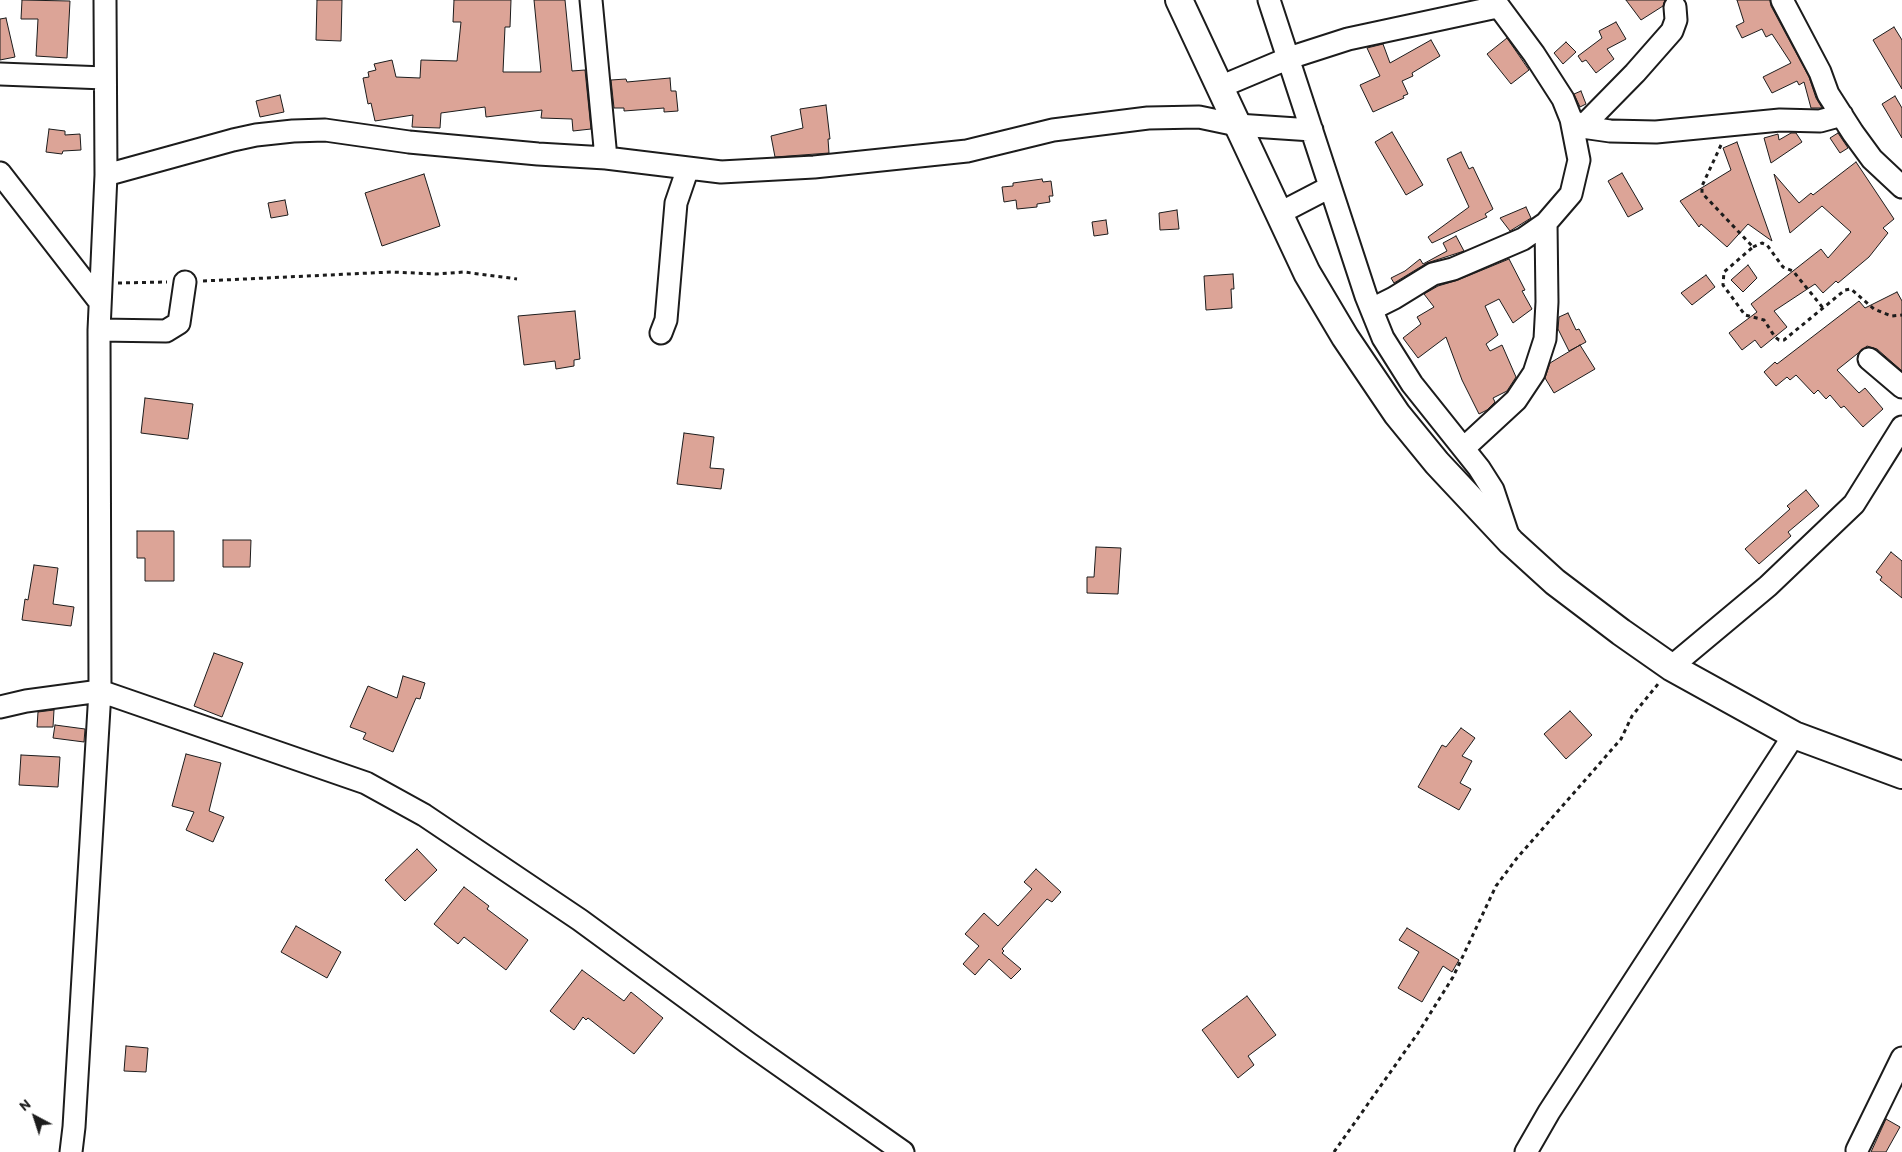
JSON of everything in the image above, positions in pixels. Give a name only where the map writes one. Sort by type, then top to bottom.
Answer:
[{"type":"main road","points":[[1179,0],[1307,273],[1375,383],[1397,414],[1437,463],[1511,542],[1555,582],[1671,667],[1794,735],[1902,775]]},
{"type":"street","points":[[71,1152],[100,691],[99,330],[106,176],[105,0]]},
{"type":"street","points":[[591,0],[606,158]]},
{"type":"street","points":[[1269,0],[1330,187],[1372,309],[1384,338],[1412,384],[1464,448],[1493,490],[1511,542]]},
{"type":"street","points":[[1782,0],[1820,72],[1828,94],[1872,159],[1902,187]]},
{"type":"street","points":[[1220,87],[1289,58],[1348,40],[1496,3],[1534,54],[1577,123],[1579,160],[1571,194],[1546,223],[1524,239],[1454,269],[1433,274],[1372,309]]},
{"type":"street","points":[[1577,123],[1635,73],[1672,31],[1676,20],[1675,7]]},
{"type":"street","points":[[0,74],[105,78]]},
{"type":"street","points":[[1577,123],[1610,131],[1656,132],[1780,120],[1820,121],[1842,115]]},
{"type":"street","points":[[106,176],[234,140],[256,135],[293,131],[325,130],[409,142],[538,154],[606,158],[721,172],[814,167],[957,152],[1053,130],[1148,118],[1200,117],[1237,125],[1312,130]]},
{"type":"street","points":[[662,333],[666,320],[676,203],[688,168]]},
{"type":"street","points":[[0,173],[100,293]]},
{"type":"street","points":[[1278,214],[1330,187]]},
{"type":"street","points":[[1464,448],[1516,400],[1534,373],[1545,339],[1547,302],[1546,223]]},
{"type":"street","points":[[99,330],[166,331],[179,324],[184,282]]},
{"type":"street","points":[[1870,359],[1902,386]]},
{"type":"street","points":[[1671,667],[1768,586],[1854,504],[1902,427]]},
{"type":"street","points":[[0,706],[26,700],[100,691],[366,783],[424,815],[580,920],[748,1043],[903,1152]]},
{"type":"street","points":[[1526,1152],[1549,1112],[1794,735]]},
{"type":"street","points":[[1857,1150],[1902,1058]]},
{"type":"path","points":[[1730,125],[1702,186],[1702,193],[1753,247]]},
{"type":"path","points":[[1823,308],[1793,271],[1783,267],[1767,245],[1762,243],[1753,247],[1724,272],[1723,285],[1744,315],[1764,320],[1779,340],[1784,340],[1845,290],[1851,289],[1874,309],[1891,316],[1902,315]]},
{"type":"path","points":[[100,293],[184,282],[390,272],[437,274],[464,272],[517,279]]},
{"type":"path","points":[[1334,1152],[1418,1033],[1453,977],[1496,886],[1621,740],[1632,716],[1671,667]]},
{"type":"building","points":[[22,0],[70,1],[67,58],[36,56],[38,19],[21,19]]},
{"type":"building","points":[[317,0],[342,0],[341,41],[316,40]]},
{"type":"building","points":[[454,0],[511,0],[510,27],[505,27],[503,72],[541,72],[534,0],[565,0],[572,71],[585,70],[591,129],[573,131],[572,119],[541,118],[542,110],[486,117],[485,107],[441,113],[440,128],[412,127],[413,115],[375,121],[371,103],[368,104],[363,78],[369,77],[368,72],[376,70],[374,64],[392,60],[396,77],[420,78],[421,60],[457,61],[461,22],[453,22]]},
{"type":"building","points":[[1626,0],[1665,0],[1663,6],[1641,20]]},
{"type":"building","points":[[1737,0],[1770,0],[1771,6],[1809,77],[1816,98],[1822,108],[1811,108],[1804,82],[1799,85],[1797,81],[1772,93],[1763,77],[1791,63],[1772,34],[1766,37],[1762,29],[1742,38],[1736,26],[1744,22]]},
{"type":"building","points":[[6,18],[15,57],[0,60],[0,19]]},
{"type":"building","points":[[1616,22],[1626,39],[1607,49],[1614,59],[1596,73],[1586,60],[1582,62],[1578,56],[1602,38],[1599,31]]},
{"type":"building","points":[[1894,27],[1902,40],[1902,89],[1873,40]]},
{"type":"building","points":[[1507,38],[1529,70],[1511,84],[1487,54]]},
{"type":"building","points":[[1431,40],[1440,56],[1412,73],[1413,76],[1402,81],[1408,94],[1403,96],[1404,98],[1373,112],[1360,85],[1380,76],[1367,48],[1383,44],[1390,63]]},
{"type":"building","points":[[1566,42],[1576,52],[1563,64],[1554,53]]},
{"type":"building","points":[[670,78],[671,91],[676,91],[678,111],[664,112],[664,108],[624,111],[624,108],[614,108],[611,80],[626,79],[627,82]]},
{"type":"building","points":[[1581,91],[1586,104],[1580,107],[1574,94]]},
{"type":"building","points":[[280,95],[284,112],[260,117],[256,101]]},
{"type":"building","points":[[1895,96],[1902,108],[1902,138],[1882,104]]},
{"type":"building","points":[[826,105],[830,139],[828,139],[829,153],[775,157],[771,136],[803,128],[800,109]]},
{"type":"building","points":[[49,129],[65,131],[65,135],[80,134],[81,150],[63,151],[62,154],[46,152]]},
{"type":"building","points":[[1392,132],[1423,185],[1406,195],[1375,142]]},
{"type":"building","points":[[1791,133],[1796,133],[1802,142],[1771,163],[1764,138],[1778,134],[1779,140]]},
{"type":"building","points":[[1838,133],[1848,148],[1840,153],[1830,138]]},
{"type":"building","points":[[1737,142],[1772,241],[1748,224],[1727,247],[1701,224],[1699,227],[1680,201],[1731,170],[1723,148]]},
{"type":"building","points":[[1461,152],[1469,169],[1473,167],[1493,209],[1485,214],[1487,217],[1432,243],[1428,237],[1469,207],[1447,159]]},
{"type":"building","points":[[1856,162],[1894,219],[1883,228],[1888,233],[1869,257],[1838,283],[1836,281],[1823,293],[1815,284],[1774,311],[1787,327],[1761,348],[1755,340],[1742,350],[1729,333],[1757,312],[1751,304],[1821,249],[1828,258],[1851,232],[1822,206],[1790,233],[1774,174],[1799,203],[1811,193],[1813,195]]},
{"type":"building","points":[[1622,173],[1643,209],[1628,217],[1608,181]]},
{"type":"building","points":[[424,174],[440,226],[382,246],[365,193]]},
{"type":"building","points":[[1042,179],[1043,182],[1051,181],[1053,196],[1049,196],[1050,202],[1037,204],[1037,207],[1017,209],[1016,200],[1004,202],[1002,187],[1013,186],[1013,183]]},
{"type":"building","points":[[285,200],[288,215],[271,218],[268,203]]},
{"type":"building","points":[[1526,207],[1531,218],[1510,231],[1500,218]]},
{"type":"building","points":[[1177,210],[1179,229],[1160,230],[1159,213]]},
{"type":"building","points":[[1106,220],[1108,234],[1094,236],[1092,222]]},
{"type":"building","points":[[1456,236],[1464,251],[1427,263],[1394,283],[1391,278],[1405,271],[1420,259],[1423,264],[1447,251],[1443,243]]},
{"type":"building","points":[[1509,259],[1525,290],[1522,291],[1532,309],[1513,323],[1499,299],[1485,306],[1498,335],[1486,344],[1490,351],[1502,345],[1516,377],[1507,391],[1493,398],[1495,402],[1487,410],[1479,414],[1462,380],[1446,337],[1418,358],[1403,338],[1421,324],[1417,317],[1434,307],[1424,294],[1438,286],[1458,280]]},
{"type":"building","points":[[1748,265],[1757,278],[1743,292],[1731,280]]},
{"type":"building","points":[[1233,274],[1234,289],[1231,289],[1232,308],[1206,310],[1204,276]]},
{"type":"building","points":[[1706,275],[1715,287],[1692,305],[1681,293]]},
{"type":"building","points":[[1897,292],[1902,301],[1902,371],[1877,349],[1867,346],[1837,370],[1859,393],[1865,388],[1883,409],[1863,427],[1844,406],[1841,408],[1830,395],[1826,399],[1818,390],[1814,394],[1796,375],[1790,380],[1787,377],[1776,386],[1764,372],[1859,301],[1865,308]]},
{"type":"building","points":[[575,311],[580,359],[574,360],[574,366],[556,369],[555,361],[524,365],[518,316]]},
{"type":"building","points":[[1568,313],[1576,330],[1579,329],[1586,342],[1569,351],[1558,329],[1559,317]]},
{"type":"building","points":[[1580,345],[1595,369],[1554,393],[1545,378],[1550,363]]},
{"type":"building","points":[[145,398],[193,404],[188,439],[141,433]]},
{"type":"building","points":[[684,433],[714,437],[710,468],[724,469],[721,489],[677,484]]},
{"type":"building","points":[[1806,490],[1819,506],[1788,532],[1791,536],[1759,564],[1745,549],[1790,509],[1787,506]]},
{"type":"building","points":[[137,531],[174,531],[174,581],[145,581],[145,558],[137,558]]},
{"type":"building","points":[[223,540],[251,540],[250,567],[223,567]]},
{"type":"building","points":[[1096,547],[1121,548],[1118,594],[1087,593],[1087,577],[1094,577]]},
{"type":"building","points":[[1891,552],[1902,561],[1902,598],[1880,580],[1882,577],[1876,572]]},
{"type":"building","points":[[34,565],[58,568],[53,604],[74,607],[71,626],[22,620],[25,599],[28,600]]},
{"type":"building","points":[[214,653],[243,663],[222,717],[194,706]]},
{"type":"building","points":[[403,676],[425,683],[420,699],[416,698],[393,752],[363,739],[366,733],[350,727],[368,686],[397,698]]},
{"type":"building","points":[[54,710],[53,727],[37,727],[38,712]]},
{"type":"building","points":[[1570,711],[1592,735],[1566,759],[1544,734]]},
{"type":"building","points":[[55,725],[85,729],[84,742],[53,738]]},
{"type":"building","points":[[1461,728],[1475,738],[1462,756],[1472,761],[1460,783],[1471,789],[1459,810],[1418,787],[1442,745],[1446,747]]},
{"type":"building","points":[[186,754],[221,763],[209,811],[224,817],[213,842],[186,830],[194,812],[172,806]]},
{"type":"building","points":[[21,755],[60,757],[58,787],[19,785]]},
{"type":"building","points":[[417,849],[437,870],[405,901],[385,880]]},
{"type":"building","points":[[1036,869],[1061,892],[1052,902],[1047,899],[1002,949],[1004,951],[1002,953],[1021,969],[1011,979],[989,959],[975,975],[963,964],[979,946],[965,934],[984,913],[998,926],[1032,889],[1024,882]]},
{"type":"building","points":[[464,887],[489,906],[487,909],[528,940],[506,970],[464,937],[458,944],[434,924]]},
{"type":"building","points":[[296,926],[341,952],[327,978],[281,952]]},
{"type":"building","points":[[1407,928],[1459,960],[1452,972],[1443,966],[1422,1002],[1398,988],[1419,952],[1399,940]]},
{"type":"building","points":[[582,970],[624,1001],[631,992],[663,1018],[634,1054],[588,1018],[586,1020],[583,1017],[574,1030],[550,1011]]},
{"type":"building","points":[[1247,996],[1276,1035],[1248,1056],[1254,1065],[1238,1078],[1202,1030]]},
{"type":"building","points":[[126,1046],[148,1048],[146,1072],[124,1071]]},
{"type":"building","points":[[1886,1119],[1900,1127],[1886,1152],[1871,1152]]}]
